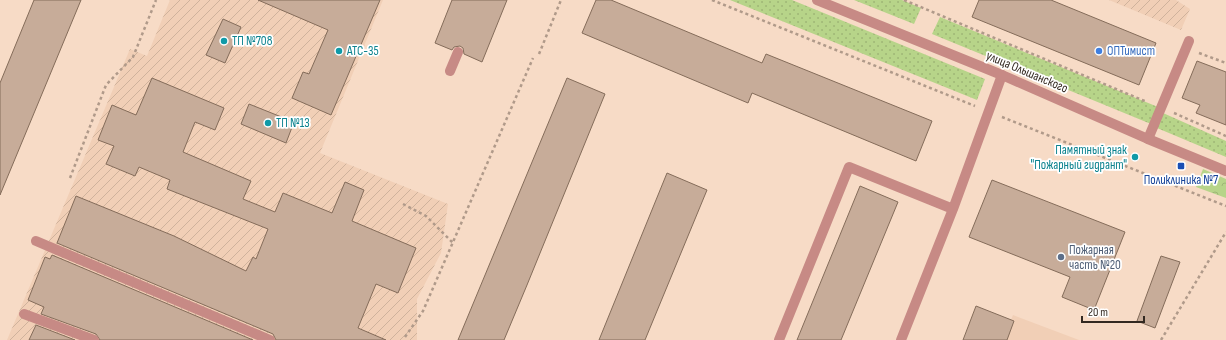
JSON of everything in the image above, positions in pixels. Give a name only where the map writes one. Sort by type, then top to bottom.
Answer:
[{"type":"street","name":"улица Ольшанского","points":[[817,0],[1002,75],[1148,139],[1226,171]]},
{"type":"street","points":[[1148,139],[1189,41]]},
{"type":"street","points":[[450,71],[458,52]]},
{"type":"street","points":[[901,340],[953,209],[1002,75]]},
{"type":"street","points":[[780,340],[849,167],[953,209]]},
{"type":"street","points":[[36,241],[270,340]]},
{"type":"street","points":[[24,314],[94,340]]},
{"type":"path","points":[[70,178],[106,85],[133,57],[156,0]]},
{"type":"path","points":[[539,54],[561,0]]},
{"type":"path","points":[[712,0],[988,112],[1226,206]]},
{"type":"path","points":[[904,0],[1153,104]]},
{"type":"path","points":[[405,337],[424,311],[533,58]]},
{"type":"path","points":[[1168,110],[1226,136]]},
{"type":"path","points":[[403,204],[426,216],[453,243]]},
{"type":"path","points":[[1161,340],[1226,232]]},
{"type":"shaded area","points":[[170,0],[383,0],[320,153],[448,204],[441,253],[417,299],[417,340],[7,340],[130,49],[147,56]]},
{"type":"shaded area","points":[[1109,0],[1176,0],[1190,9],[1181,30]]},
{"type":"shaded area","points":[[1013,315],[1079,340],[1003,340]]},
{"type":"green space","points":[[730,0],[792,0],[985,79],[977,100]]},
{"type":"green space","points":[[854,0],[902,0],[921,8],[914,24]]},
{"type":"green space","points":[[940,17],[1158,107],[1151,124],[932,34]]},
{"type":"green space","points":[[1163,113],[1226,141],[1226,157],[1157,128]]},
{"type":"green space","points":[[1203,169],[1226,179],[1226,198],[1196,187]]},
{"type":"building","points":[[34,0],[81,0],[0,195],[0,83]]},
{"type":"building","name":"АТС-35","points":[[258,0],[380,0],[331,115],[292,98],[303,72],[309,74],[328,30]]},
{"type":"building","points":[[452,0],[507,0],[482,62],[464,54],[463,48],[460,46],[454,47],[452,50],[435,43]]},
{"type":"building","points":[[596,0],[611,0],[762,63],[766,54],[932,121],[916,161],[752,93],[748,103],[582,33]]},
{"type":"building","points":[[979,0],[1051,0],[1156,43],[1139,85],[972,17]]},
{"type":"building","name":"ТП №708","points":[[223,19],[241,27],[225,63],[206,55]]},
{"type":"building","points":[[1197,61],[1226,72],[1226,125],[1196,113],[1200,105],[1182,98]]},
{"type":"building","points":[[152,78],[224,108],[215,130],[195,122],[183,152],[251,181],[243,199],[275,212],[283,193],[332,213],[345,182],[364,190],[352,221],[416,248],[398,293],[376,284],[358,328],[386,340],[276,340],[273,334],[57,243],[76,196],[174,236],[246,271],[253,257],[256,259],[268,229],[167,189],[170,180],[139,167],[135,176],[106,164],[114,146],[98,140],[112,105],[136,115]]},
{"type":"building","points":[[567,78],[605,94],[527,285],[504,340],[458,340]]},
{"type":"building","name":"ТП №13","points":[[249,104],[294,122],[286,143],[241,124]]},
{"type":"building","points":[[667,173],[707,190],[645,340],[599,340]]},
{"type":"building","points":[[992,180],[1125,232],[1094,310],[1062,297],[1070,277],[969,237]]},
{"type":"building","points":[[860,186],[898,202],[841,340],[797,340]]},
{"type":"building","points":[[52,255],[253,340],[100,340],[96,334],[41,314],[44,307],[28,300],[45,257],[50,259]]},
{"type":"building","points":[[1161,256],[1180,262],[1155,328],[1137,321]]},
{"type":"building","points":[[976,306],[1014,321],[1007,340],[963,340]]},
{"type":"building","points":[[36,325],[75,340],[29,340]]},
{"type":"place","name":"ТП №708","points":[[224,41]]},
{"type":"place","name":"АТС-35","points":[[339,51]]},
{"type":"place","name":"ОПТимист","points":[[1099,51]]},
{"type":"place","name":"ТП №13","points":[[268,123]]},
{"type":"place","name":"Памятный знак \"Пожарный гидрант\"","points":[[1135,157]]},
{"type":"place","name":"Поликлиника №7","points":[[1181,166]]},
{"type":"place","name":"Пожарная часть №20","points":[[1061,257]]}]
